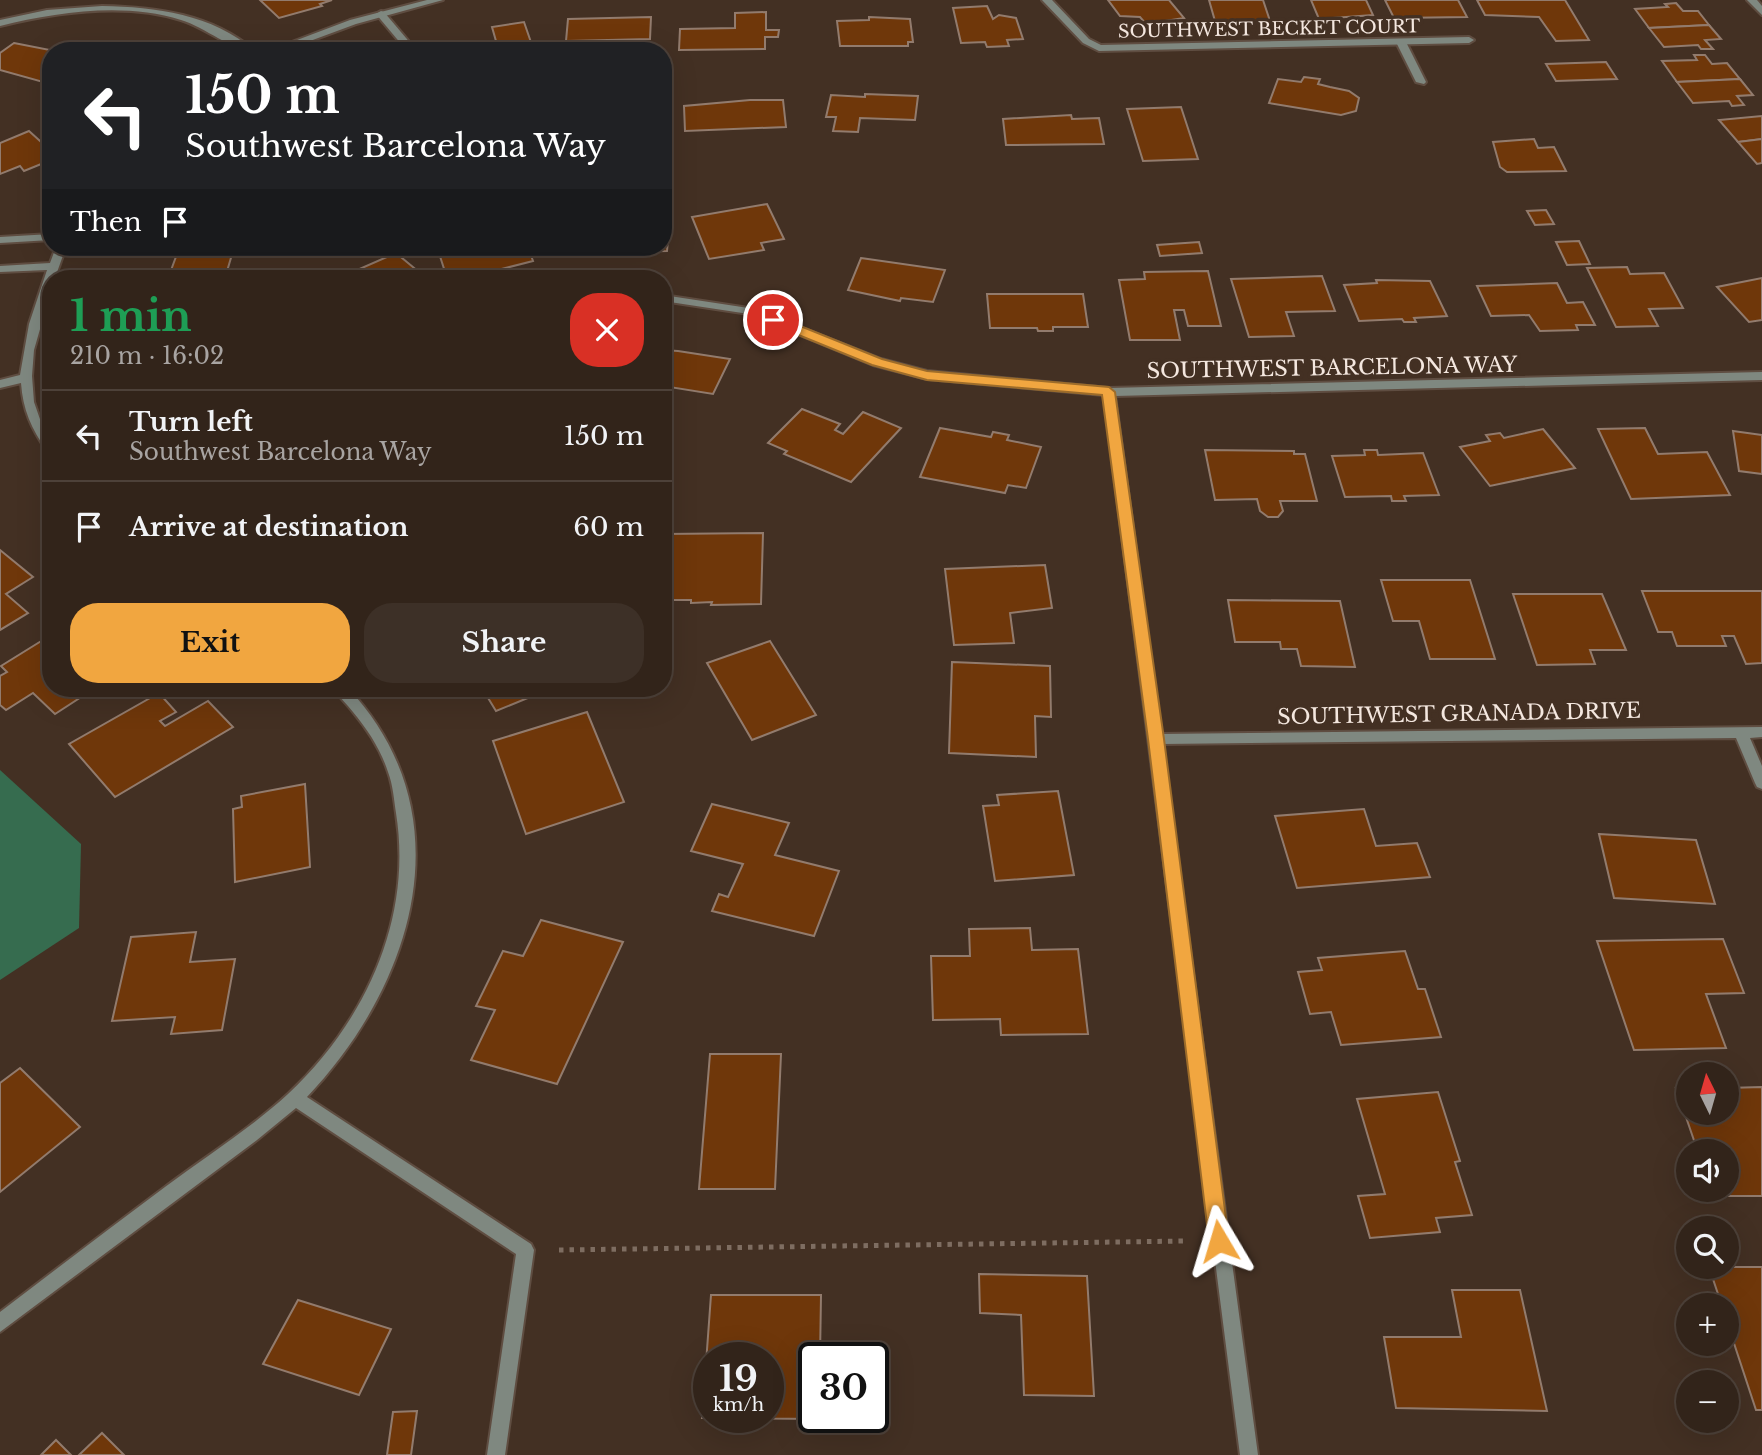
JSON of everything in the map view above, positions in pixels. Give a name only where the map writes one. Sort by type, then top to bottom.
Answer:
[{"type":"street","points":[[299,42],[381,14],[438,0]]},
{"type":"street","name":"SOUTHWEST BECKET COURT","points":[[1047,0],[1086,41],[1099,48],[1469,40]]},
{"type":"street","points":[[1752,0],[1762,12]]},
{"type":"street","points":[[0,23],[42,13],[137,10],[201,23],[234,42]]},
{"type":"street","points":[[381,14],[404,42]]},
{"type":"street","points":[[1401,42],[1421,82]]},
{"type":"street","points":[[0,240],[42,238]]},
{"type":"street","points":[[54,270],[58,256]]},
{"type":"street","points":[[0,269],[55,266]]},
{"type":"street","name":"SOUTHWEST BARCELONA WAY","points":[[672,299],[751,311],[877,362],[927,375],[1109,392],[1762,376]]},
{"type":"street","points":[[42,301],[28,339],[20,379],[22,403],[42,440]]},
{"type":"street","points":[[0,384],[20,379]]},
{"type":"street","points":[[1109,392],[1249,1455]]},
{"type":"street","points":[[0,1323],[295,1098],[332,1055],[367,1002],[389,960],[408,890],[408,835],[395,771],[363,712],[349,697]]},
{"type":"street","points":[[1741,733],[1762,783]]},
{"type":"street","name":"SOUTHWEST GRANADA DRIVE","points":[[1156,739],[1762,733]]},
{"type":"street","points":[[295,1098],[525,1250],[496,1455]]},
{"type":"path","points":[[525,1250],[1219,1241]]},
{"type":"green space","points":[[0,770],[81,844],[79,928],[0,980]]},
{"type":"building","points":[[260,0],[332,0],[320,4],[322,6],[279,18]]},
{"type":"building","points":[[1108,0],[1169,0],[1184,18],[1146,24],[1140,17],[1120,16]]},
{"type":"building","points":[[1209,0],[1263,0],[1270,21],[1215,21]]},
{"type":"building","points":[[1311,0],[1366,0],[1373,15],[1319,19]]},
{"type":"building","points":[[1385,0],[1458,0],[1467,17],[1394,18]]},
{"type":"building","points":[[1477,0],[1565,0],[1589,40],[1556,41],[1539,17],[1485,15]]},
{"type":"building","points":[[1676,3],[1683,11],[1698,11],[1709,25],[1649,28],[1635,9],[1668,7],[1665,4]]},
{"type":"building","points":[[987,6],[993,19],[999,15],[1016,18],[1023,39],[1007,40],[1009,46],[987,47],[985,42],[961,43],[953,8]]},
{"type":"building","points":[[766,12],[766,30],[779,30],[778,37],[765,37],[765,49],[679,50],[680,29],[735,28],[735,13]]},
{"type":"building","points":[[651,17],[650,39],[566,41],[568,19]]},
{"type":"building","points":[[869,17],[910,19],[913,42],[908,42],[908,46],[840,46],[837,21],[869,20]]},
{"type":"building","points":[[524,22],[531,42],[491,42],[496,41],[492,27]]},
{"type":"building","points":[[1709,25],[1721,39],[1705,40],[1713,49],[1701,49],[1698,45],[1664,47],[1649,28]]},
{"type":"building","points":[[14,43],[42,48],[42,82],[0,70],[0,53]]},
{"type":"building","points":[[1694,55],[1705,55],[1712,64],[1727,63],[1740,79],[1677,82],[1662,61],[1697,60]]},
{"type":"building","points":[[1606,62],[1617,79],[1556,81],[1546,64]]},
{"type":"building","points":[[1304,77],[1320,79],[1318,84],[1349,91],[1359,98],[1356,111],[1341,115],[1269,103],[1278,79],[1301,82]]},
{"type":"building","points":[[1740,79],[1753,95],[1737,96],[1744,105],[1732,106],[1729,101],[1693,103],[1677,82]]},
{"type":"building","points":[[865,94],[918,96],[915,120],[860,118],[858,132],[833,131],[836,117],[826,117],[831,95],[865,97]]},
{"type":"building","points":[[783,100],[786,127],[685,131],[684,106]]},
{"type":"building","points":[[1181,107],[1198,159],[1143,161],[1127,109]]},
{"type":"building","points":[[1071,115],[1072,119],[1099,118],[1104,144],[1006,145],[1003,119]]},
{"type":"building","points":[[1762,116],[1762,139],[1738,142],[1719,120]]},
{"type":"building","points":[[29,131],[42,143],[42,164],[24,171],[20,166],[0,174],[0,143]]},
{"type":"building","points":[[1534,139],[1538,148],[1554,147],[1566,171],[1507,172],[1500,167],[1493,142]]},
{"type":"building","points":[[1762,139],[1762,163],[1757,164],[1738,142]]},
{"type":"building","points":[[767,204],[784,239],[761,243],[764,250],[709,259],[692,217]]},
{"type":"building","points":[[1546,210],[1554,224],[1535,225],[1527,211]]},
{"type":"building","points":[[1579,241],[1590,264],[1567,265],[1556,242]]},
{"type":"building","points":[[1199,242],[1202,253],[1160,256],[1157,245]]},
{"type":"building","points":[[176,256],[232,256],[227,270],[171,270]]},
{"type":"building","points":[[389,256],[400,256],[417,270],[357,270]]},
{"type":"building","points":[[440,256],[531,256],[533,261],[498,270],[444,270]]},
{"type":"building","points":[[861,258],[945,270],[933,302],[901,298],[900,301],[848,290]]},
{"type":"building","points":[[1627,267],[1630,274],[1664,273],[1683,308],[1649,309],[1658,326],[1616,327],[1587,268]]},
{"type":"building","points":[[1208,271],[1221,326],[1188,326],[1184,310],[1174,310],[1180,340],[1130,340],[1119,280],[1145,279],[1144,272]]},
{"type":"building","points":[[1322,276],[1335,311],[1286,312],[1294,336],[1249,337],[1231,279]]},
{"type":"building","points":[[1762,278],[1762,320],[1749,322],[1717,287]]},
{"type":"building","points":[[1376,280],[1430,281],[1447,316],[1414,318],[1416,322],[1404,322],[1402,319],[1359,321],[1344,285],[1377,283]]},
{"type":"building","points":[[1557,283],[1567,303],[1583,302],[1595,325],[1576,325],[1578,330],[1540,331],[1529,315],[1491,316],[1477,286]]},
{"type":"building","points":[[987,294],[1083,294],[1088,327],[1053,327],[1053,331],[1038,331],[1037,328],[990,328]]},
{"type":"building","points":[[672,351],[730,359],[713,394],[672,387]]},
{"type":"building","points":[[802,409],[840,424],[835,430],[843,434],[863,412],[901,428],[851,482],[784,454],[787,451],[768,443]]},
{"type":"building","points":[[940,428],[991,437],[993,432],[1009,435],[1007,440],[1041,447],[1026,488],[1008,485],[1005,493],[920,477]]},
{"type":"building","points":[[1645,428],[1658,454],[1707,452],[1730,495],[1631,499],[1598,429]]},
{"type":"building","points":[[1543,429],[1575,468],[1490,486],[1460,447],[1490,441],[1486,435],[1500,433],[1504,438]]},
{"type":"building","points":[[1733,431],[1762,435],[1762,474],[1739,471]]},
{"type":"building","points":[[1205,450],[1294,451],[1294,454],[1305,454],[1317,501],[1280,501],[1283,511],[1278,517],[1268,517],[1260,511],[1257,499],[1215,500]]},
{"type":"building","points":[[1364,450],[1377,450],[1378,455],[1423,453],[1439,495],[1404,496],[1406,501],[1392,501],[1391,496],[1345,497],[1332,456],[1365,455]]},
{"type":"building","points":[[763,533],[761,604],[711,605],[712,602],[672,600],[672,534]]},
{"type":"building","points":[[0,550],[33,577],[6,594],[28,613],[0,630]]},
{"type":"building","points":[[1045,565],[1052,608],[1010,613],[1014,643],[954,645],[945,569]]},
{"type":"building","points":[[1381,580],[1470,580],[1495,659],[1430,659],[1419,621],[1393,621]]},
{"type":"building","points":[[1642,591],[1762,591],[1762,663],[1746,664],[1734,636],[1722,636],[1726,646],[1677,646],[1672,632],[1658,632]]},
{"type":"building","points":[[1513,594],[1602,594],[1626,650],[1590,650],[1595,664],[1537,665]]},
{"type":"building","points":[[1228,600],[1340,601],[1355,667],[1301,666],[1297,649],[1281,649],[1280,642],[1235,642]]},
{"type":"building","points":[[42,641],[42,697],[81,697],[55,714],[33,693],[6,710],[0,705],[0,676],[7,672],[1,666]]},
{"type":"building","points":[[770,641],[816,715],[752,740],[707,663]]},
{"type":"building","points":[[952,662],[1050,666],[1051,717],[1035,716],[1036,757],[949,753]]},
{"type":"building","points":[[152,697],[163,697],[176,712],[160,721],[165,726],[208,701],[233,727],[115,797],[69,744]]},
{"type":"building","points":[[487,697],[530,697],[496,711]]},
{"type":"building","points":[[587,712],[624,802],[526,834],[493,741]]},
{"type":"building","points":[[305,784],[310,867],[235,882],[233,809],[242,807],[241,796]]},
{"type":"building","points":[[1058,791],[1074,875],[995,881],[983,806],[999,805],[997,795]]},
{"type":"building","points":[[712,804],[789,823],[775,855],[839,871],[814,936],[712,911],[719,894],[728,897],[743,864],[691,851]]},
{"type":"building","points":[[1364,809],[1376,846],[1417,843],[1430,877],[1297,888],[1275,816]]},
{"type":"building","points":[[1599,834],[1696,840],[1715,904],[1614,898]]},
{"type":"building","points":[[541,920],[623,942],[557,1084],[471,1060],[495,1010],[476,1006],[503,951],[523,956]]},
{"type":"building","points":[[1030,928],[1032,950],[1078,949],[1088,1034],[1001,1035],[1000,1019],[933,1020],[931,956],[970,956],[969,929]]},
{"type":"building","points":[[196,932],[190,962],[235,959],[222,1030],[171,1034],[175,1017],[112,1021],[131,937]]},
{"type":"building","points":[[1723,939],[1744,993],[1706,994],[1726,1048],[1634,1050],[1597,941]]},
{"type":"building","points":[[1405,951],[1418,989],[1425,989],[1441,1037],[1341,1045],[1331,1012],[1310,1014],[1298,972],[1322,970],[1318,958]]},
{"type":"building","points":[[710,1054],[781,1054],[775,1189],[699,1189]]},
{"type":"building","points":[[20,1068],[80,1127],[0,1192],[0,1083]]},
{"type":"building","points":[[1762,1087],[1762,1196],[1739,1196],[1739,1139],[1694,1139],[1689,1125],[1740,1125],[1740,1088]]},
{"type":"building","points":[[1438,1092],[1460,1161],[1455,1162],[1472,1215],[1436,1218],[1440,1232],[1370,1238],[1358,1196],[1385,1194],[1357,1099]]},
{"type":"building","points":[[1739,1267],[1762,1267],[1762,1410],[1756,1410],[1738,1356],[1739,1293],[1718,1293],[1713,1279],[1739,1279]]},
{"type":"building","points":[[979,1274],[1087,1276],[1094,1396],[1024,1395],[1021,1315],[980,1313]]},
{"type":"building","points":[[1452,1290],[1520,1290],[1547,1411],[1396,1408],[1384,1337],[1461,1337]]},
{"type":"building","points":[[711,1295],[821,1295],[820,1342],[798,1342],[798,1419],[784,1419],[784,1342],[708,1342]]},
{"type":"building","points":[[298,1300],[391,1329],[359,1395],[263,1364]]},
{"type":"building","points":[[417,1411],[411,1455],[387,1455],[393,1412]]},
{"type":"building","points":[[102,1433],[124,1455],[79,1455]]},
{"type":"building","points":[[56,1440],[71,1455],[41,1455]]},
{"type":"route","points":[[773,320],[877,362],[927,375],[975,382],[1109,392],[1219,1241]]}]
